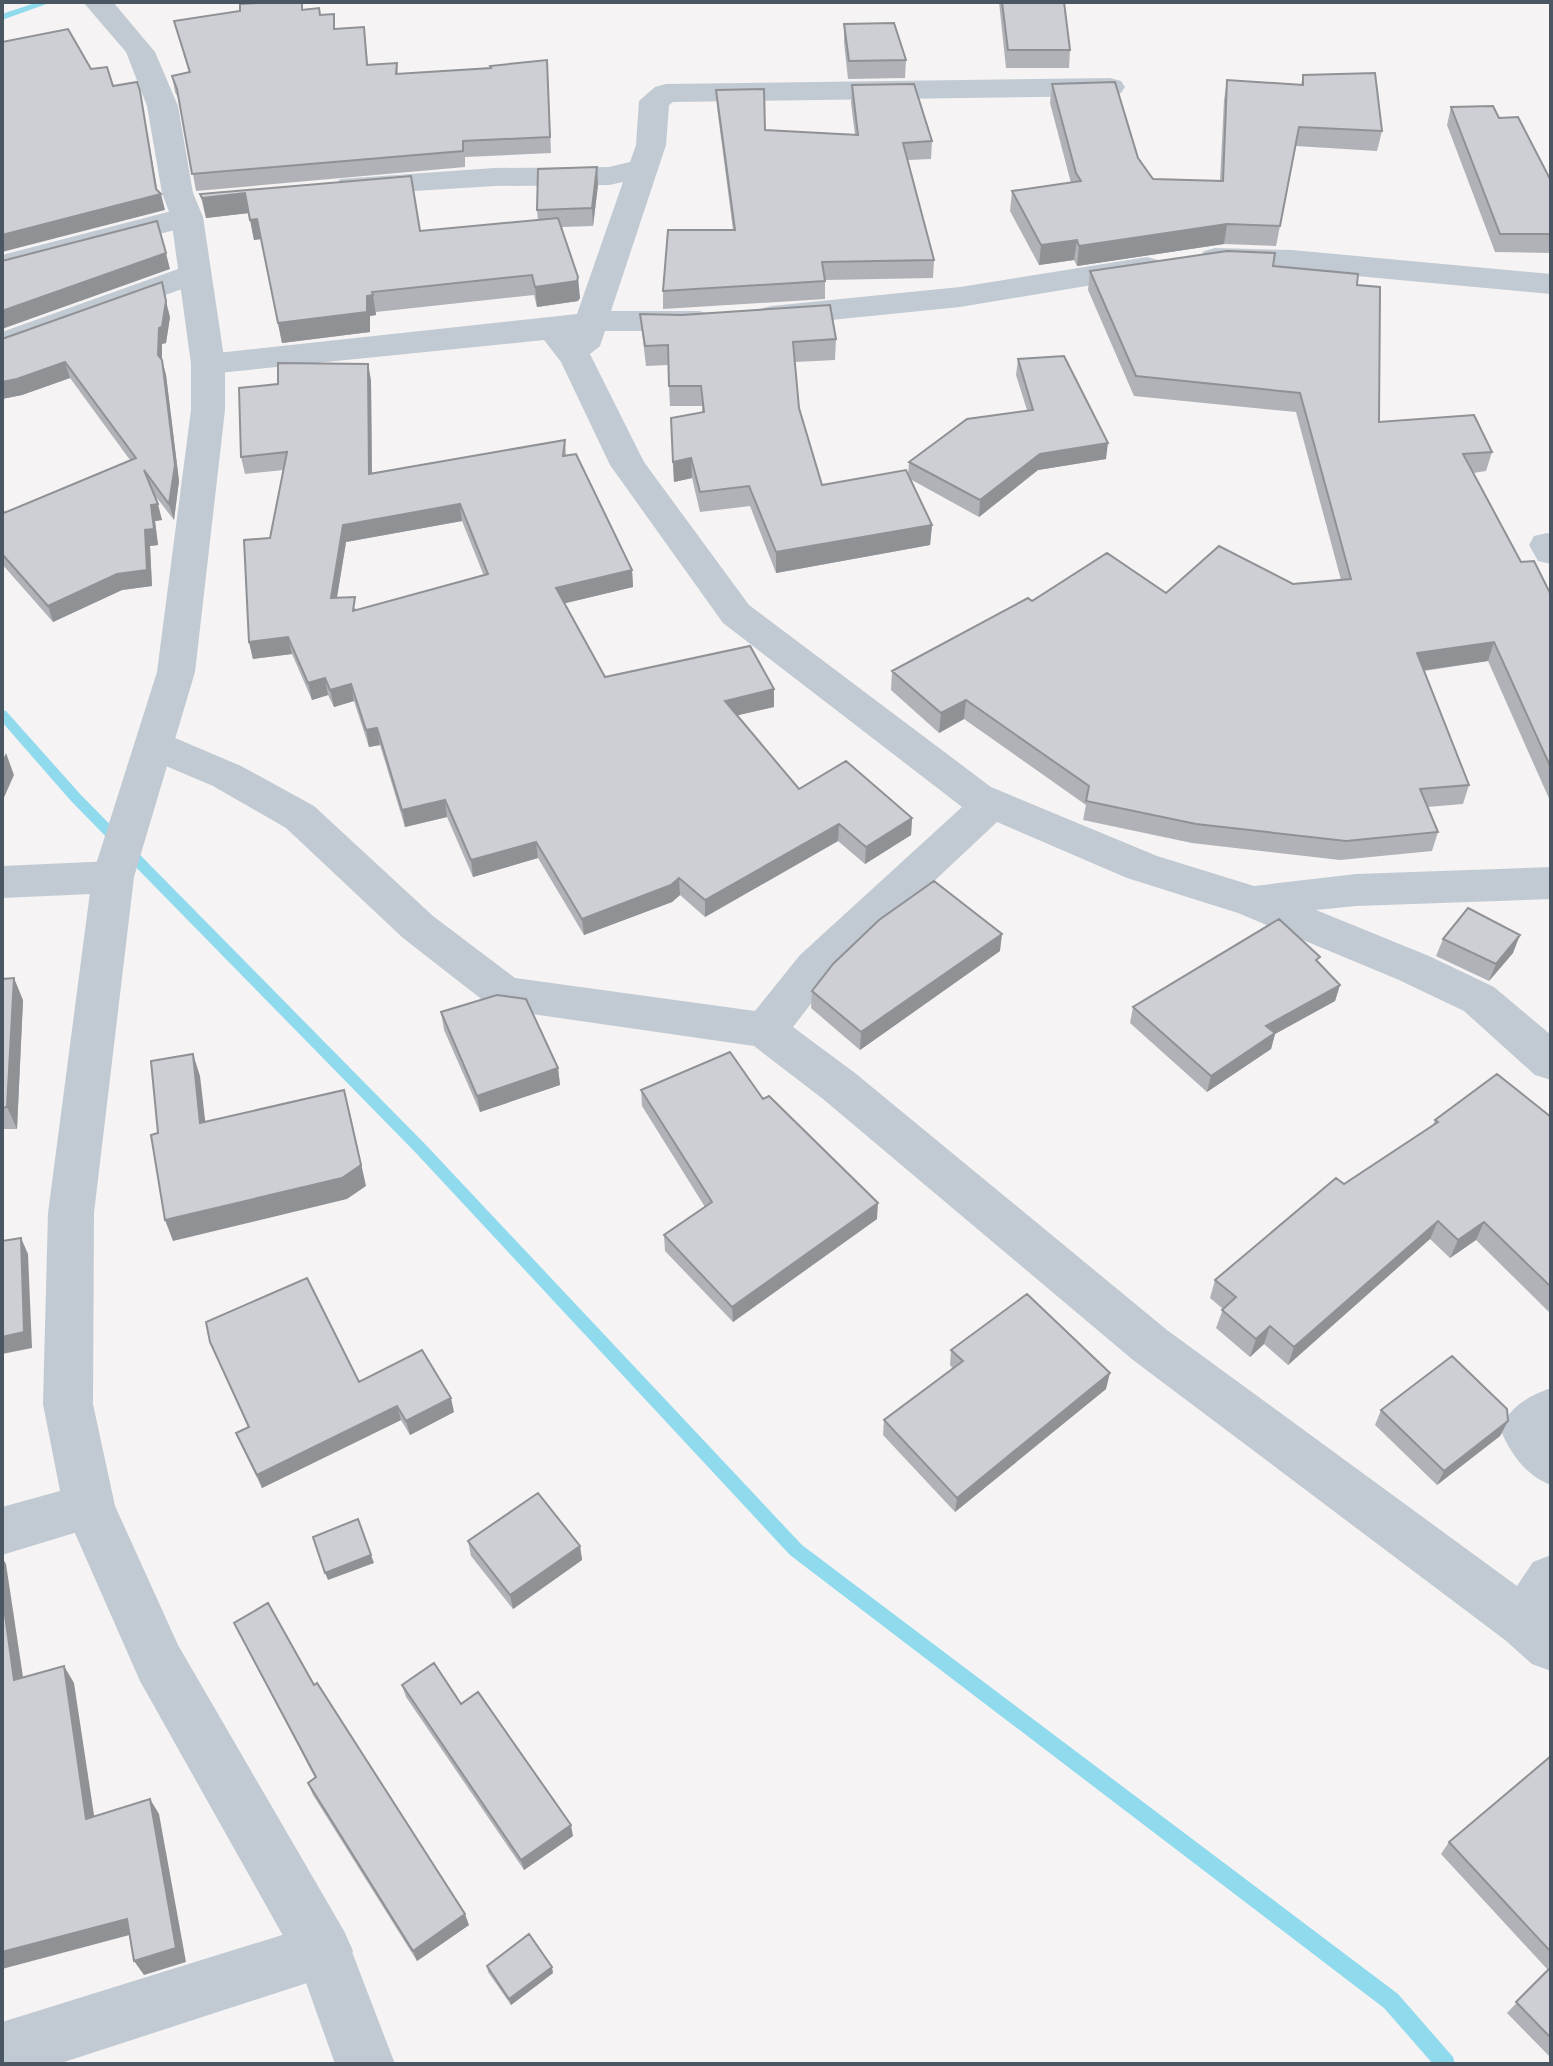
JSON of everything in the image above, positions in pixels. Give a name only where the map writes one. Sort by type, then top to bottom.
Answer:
[{"type":"street","points":[[98,3],[136,42],[150,65],[192,207],[195,273],[208,364],[208,410],[176,672],[113,877],[71,1213],[68,1404],[89,1506],[159,1663],[324,1951],[365,2064]]},
{"type":"street","points":[[577,360],[593,321],[651,145],[654,101],[666,93],[1117,87]]},
{"type":"street","points":[[325,188],[494,177],[609,176],[639,182]]},
{"type":"street","points":[[2,265],[192,207]]},
{"type":"street","points":[[208,364],[553,329],[593,321],[683,322],[870,309],[1224,257],[1292,260],[1551,284]]},
{"type":"street","points":[[2,344],[195,273]]},
{"type":"street","points":[[553,329],[577,360],[628,465],[736,614],[977,797],[1142,867],[1253,902],[1414,968],[1479,999],[1551,1062]]},
{"type":"street","points":[[154,745],[227,776],[300,817],[418,927],[504,993],[765,1030],[839,1086],[1150,1345],[1538,1634],[1551,1579]]},
{"type":"street","points":[[765,1030],[815,967],[992,803]]},
{"type":"street","points":[[2,882],[113,877]]},
{"type":"street","points":[[1253,902],[1356,890],[1551,883]]},
{"type":"street","points":[[1551,1410],[1525,1429],[1551,1462]]},
{"type":"street","points":[[2,1531],[89,1506]]},
{"type":"street","points":[[2,2052],[324,1951]]},
{"type":"building","points":[[302,2],[302,10],[319,8],[320,15],[334,14],[334,29],[364,27],[367,65],[397,63],[396,74],[491,68],[547,60],[550,137],[463,141],[463,151],[192,174],[172,76],[190,72],[174,21],[240,11],[240,4]]},
{"type":"building","points":[[1002,2],[1064,2],[1070,50],[1008,50]]},
{"type":"building","points":[[894,23],[906,60],[849,61],[844,24]]},
{"type":"building","points":[[68,29],[91,69],[107,67],[113,86],[137,82],[156,189],[161,194],[2,235],[2,42]]},
{"type":"building","points":[[1375,73],[1382,131],[1299,127],[1280,226],[1227,224],[1079,246],[1077,240],[1041,245],[1012,191],[1081,181],[1076,173],[1052,84],[1115,82],[1138,158],[1153,179],[1223,181],[1227,80],[1303,85],[1303,75]]},
{"type":"building","points":[[914,84],[932,141],[903,143],[934,260],[822,262],[825,281],[663,291],[668,230],[735,230],[716,90],[764,89],[765,130],[858,135],[852,85]]},
{"type":"building","points":[[1493,106],[1499,118],[1518,117],[1551,179],[1551,234],[1500,234],[1451,107]]},
{"type":"building","points":[[597,167],[592,208],[537,210],[538,169]]},
{"type":"building","points":[[411,176],[420,231],[558,218],[577,281],[535,287],[532,275],[372,292],[373,295],[367,296],[367,312],[278,323],[257,219],[250,220],[245,193],[202,198],[200,194]]},
{"type":"building","points":[[157,221],[166,253],[2,311],[2,261]]},
{"type":"building","points":[[1227,251],[1275,253],[1273,266],[1358,274],[1357,285],[1380,287],[1379,422],[1474,415],[1492,452],[1463,454],[1521,562],[1534,561],[1551,595],[1551,768],[1494,642],[1417,653],[1469,785],[1420,789],[1438,832],[1346,841],[1196,824],[1086,801],[1089,786],[966,700],[941,713],[892,671],[1028,598],[1032,601],[1107,553],[1166,593],[1219,546],[1293,584],[1351,579],[1300,393],[1136,376],[1090,271]]},
{"type":"building","points":[[162,282],[166,301],[162,327],[159,328],[158,355],[162,360],[175,465],[169,504],[144,470],[158,504],[151,505],[154,529],[145,530],[147,570],[117,574],[48,606],[2,554],[2,508],[4,513],[136,458],[65,362],[2,382],[2,339]]},
{"type":"building","points":[[830,305],[836,339],[793,342],[799,408],[822,485],[906,470],[932,525],[776,552],[749,486],[700,492],[691,458],[673,462],[671,418],[704,412],[701,386],[669,386],[668,345],[645,346],[640,314],[682,315]]},
{"type":"building","points":[[1064,356],[1108,443],[1040,454],[980,500],[909,462],[967,419],[1033,410],[1018,359]]},
{"type":"building","points":[[278,363],[368,364],[369,474],[565,440],[563,456],[576,454],[632,570],[556,588],[605,677],[750,646],[774,689],[725,701],[799,789],[846,761],[912,818],[866,847],[839,824],[705,900],[679,878],[671,885],[582,919],[536,842],[471,860],[445,800],[402,810],[377,728],[366,730],[351,684],[330,690],[325,678],[308,683],[288,637],[249,642],[244,540],[270,538],[287,452],[241,457],[239,388],[278,384]],"holes":[[[460,504],[488,574],[353,611],[355,597],[331,598],[343,525]]]},
{"type":"building","points":[[934,881],[1002,934],[861,1032],[812,991],[833,964],[879,920]]},
{"type":"building","points":[[1468,908],[1520,935],[1496,964],[1443,939]]},
{"type":"building","points":[[1279,919],[1320,957],[1316,960],[1340,985],[1266,1026],[1275,1033],[1211,1076],[1133,1007]]},
{"type":"building","points":[[14,978],[7,1107],[2,1108],[2,979]]},
{"type":"building","points":[[497,995],[526,999],[558,1068],[477,1096],[441,1012]]},
{"type":"building","points":[[730,1052],[763,1099],[769,1096],[878,1203],[732,1307],[664,1235],[712,1202],[641,1090]]},
{"type":"building","points":[[193,1054],[200,1123],[344,1090],[361,1165],[342,1178],[165,1220],[151,1135],[158,1133],[151,1061]]},
{"type":"building","points":[[1497,1074],[1551,1117],[1551,1287],[1484,1222],[1458,1240],[1438,1221],[1294,1347],[1270,1326],[1256,1339],[1222,1310],[1236,1297],[1215,1280],[1336,1178],[1344,1184],[1438,1122],[1435,1120]]},
{"type":"building","points":[[21,1238],[24,1332],[2,1337],[2,1241]]},
{"type":"building","points":[[307,1278],[359,1382],[422,1350],[451,1398],[406,1421],[397,1406],[257,1475],[236,1433],[249,1427],[210,1342],[206,1322]]},
{"type":"building","points":[[1027,1294],[1110,1373],[957,1498],[884,1420],[963,1361],[951,1350]]},
{"type":"building","points":[[1452,1356],[1507,1409],[1508,1421],[1444,1471],[1381,1410]]},
{"type":"building","points":[[538,1493],[580,1546],[510,1595],[468,1541]]},
{"type":"building","points":[[358,1519],[371,1555],[325,1573],[313,1537]]},
{"type":"building","points":[[2,1593],[14,1680],[64,1666],[86,1819],[150,1799],[176,1948],[134,1961],[127,1919],[2,1952]]},
{"type":"building","points":[[268,1603],[314,1685],[317,1683],[465,1914],[413,1951],[308,1783],[316,1777],[234,1623]]},
{"type":"building","points":[[434,1663],[461,1704],[478,1692],[571,1825],[521,1860],[402,1685]]},
{"type":"building","points":[[1551,1756],[1551,1952],[1449,1842]]},
{"type":"building","points":[[529,1934],[552,1967],[509,1999],[487,1966]]},
{"type":"building","points":[[1551,1967],[1551,2038],[1516,2002]]},
{"type":"waterway","points":[[2,17],[47,2]]},
{"type":"waterway","points":[[2,714],[76,798],[420,1148],[796,1550],[1391,2001],[1446,2064]]}]
